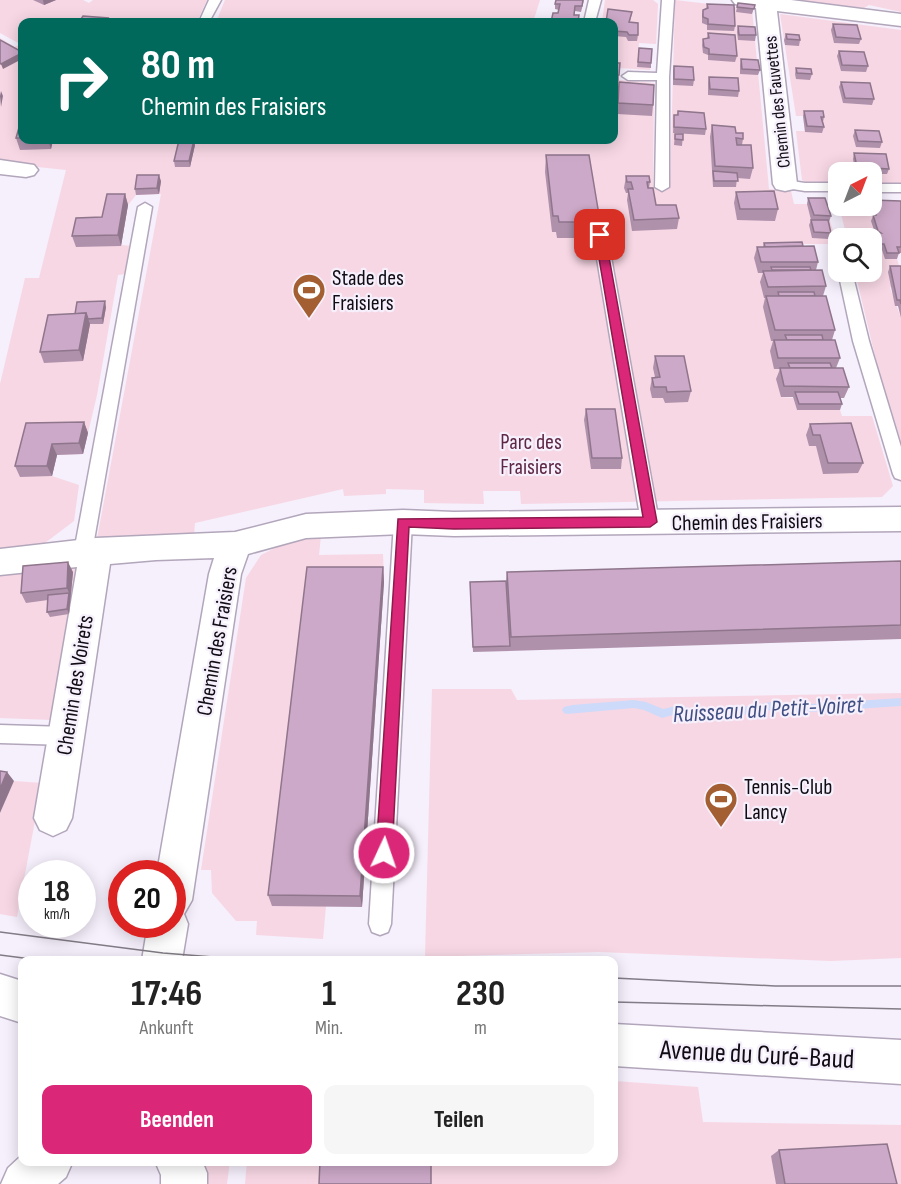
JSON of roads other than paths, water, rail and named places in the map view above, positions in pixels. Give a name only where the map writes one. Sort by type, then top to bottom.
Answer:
[{"type":"street","points":[[742,0],[901,20]]},
{"type":"street","name":"Chemin des Fauvettes","points":[[766,3],[785,184]]},
{"type":"street","points":[[0,167],[26,170]]},
{"type":"street","name":"Chemin des Fraisiers","points":[[178,860],[225,574],[235,545],[306,526],[403,522],[454,524],[901,519]]},
{"type":"street","points":[[0,562],[166,546],[235,545]]},
{"type":"street","name":"Chemin des Voirets","points":[[53,818],[66,736],[89,552]]},
{"type":"street","points":[[163,956],[166,938]]},
{"type":"street","points":[[0,995],[18,1001]]},
{"type":"street","name":"Avenue du Curé-Baud","points":[[618,1046],[901,1062]]},
{"type":"street","points":[[24,1184],[44,1166]]},
{"type":"street","points":[[180,1166],[184,1173],[184,1184]]},
{"type":"lane","points":[[206,18],[214,0]]},
{"type":"lane","points":[[591,18],[595,0]]},
{"type":"lane","points":[[662,187],[663,77],[668,0]]},
{"type":"lane","points":[[628,76],[663,77]]},
{"type":"lane","name":"Chemin des Fauvettes","points":[[785,184],[828,188]]},
{"type":"lane","points":[[882,188],[901,189]]},
{"type":"lane","points":[[89,552],[145,207]]},
{"type":"lane","points":[[600,235],[650,522]]},
{"type":"lane","points":[[846,282],[861,340],[901,474]]},
{"type":"lane","points":[[380,924],[403,522]]},
{"type":"lane","points":[[0,734],[66,736]]},
{"type":"waterway","name":"Ruisseau du Petit-Voiret","points":[[567,710],[640,704],[662,714],[680,709],[699,716],[714,716],[771,706],[795,709],[901,702]]},
{"type":"tram line","points":[[0,932],[201,956]]},
{"type":"tram line","points":[[0,955],[18,957]]},
{"type":"tram line","points":[[618,978],[775,986],[901,986]]},
{"type":"tram line","points":[[618,1002],[901,1009]]},
{"type":"place","name":"Stade des Fraisiers","points":[[309,319]]},
{"type":"place","name":"Tennis-Club Lancy","points":[[721,828]]},
{"type":"park label","name":"Parc des Fraisiers","points":[[531,454]]}]
